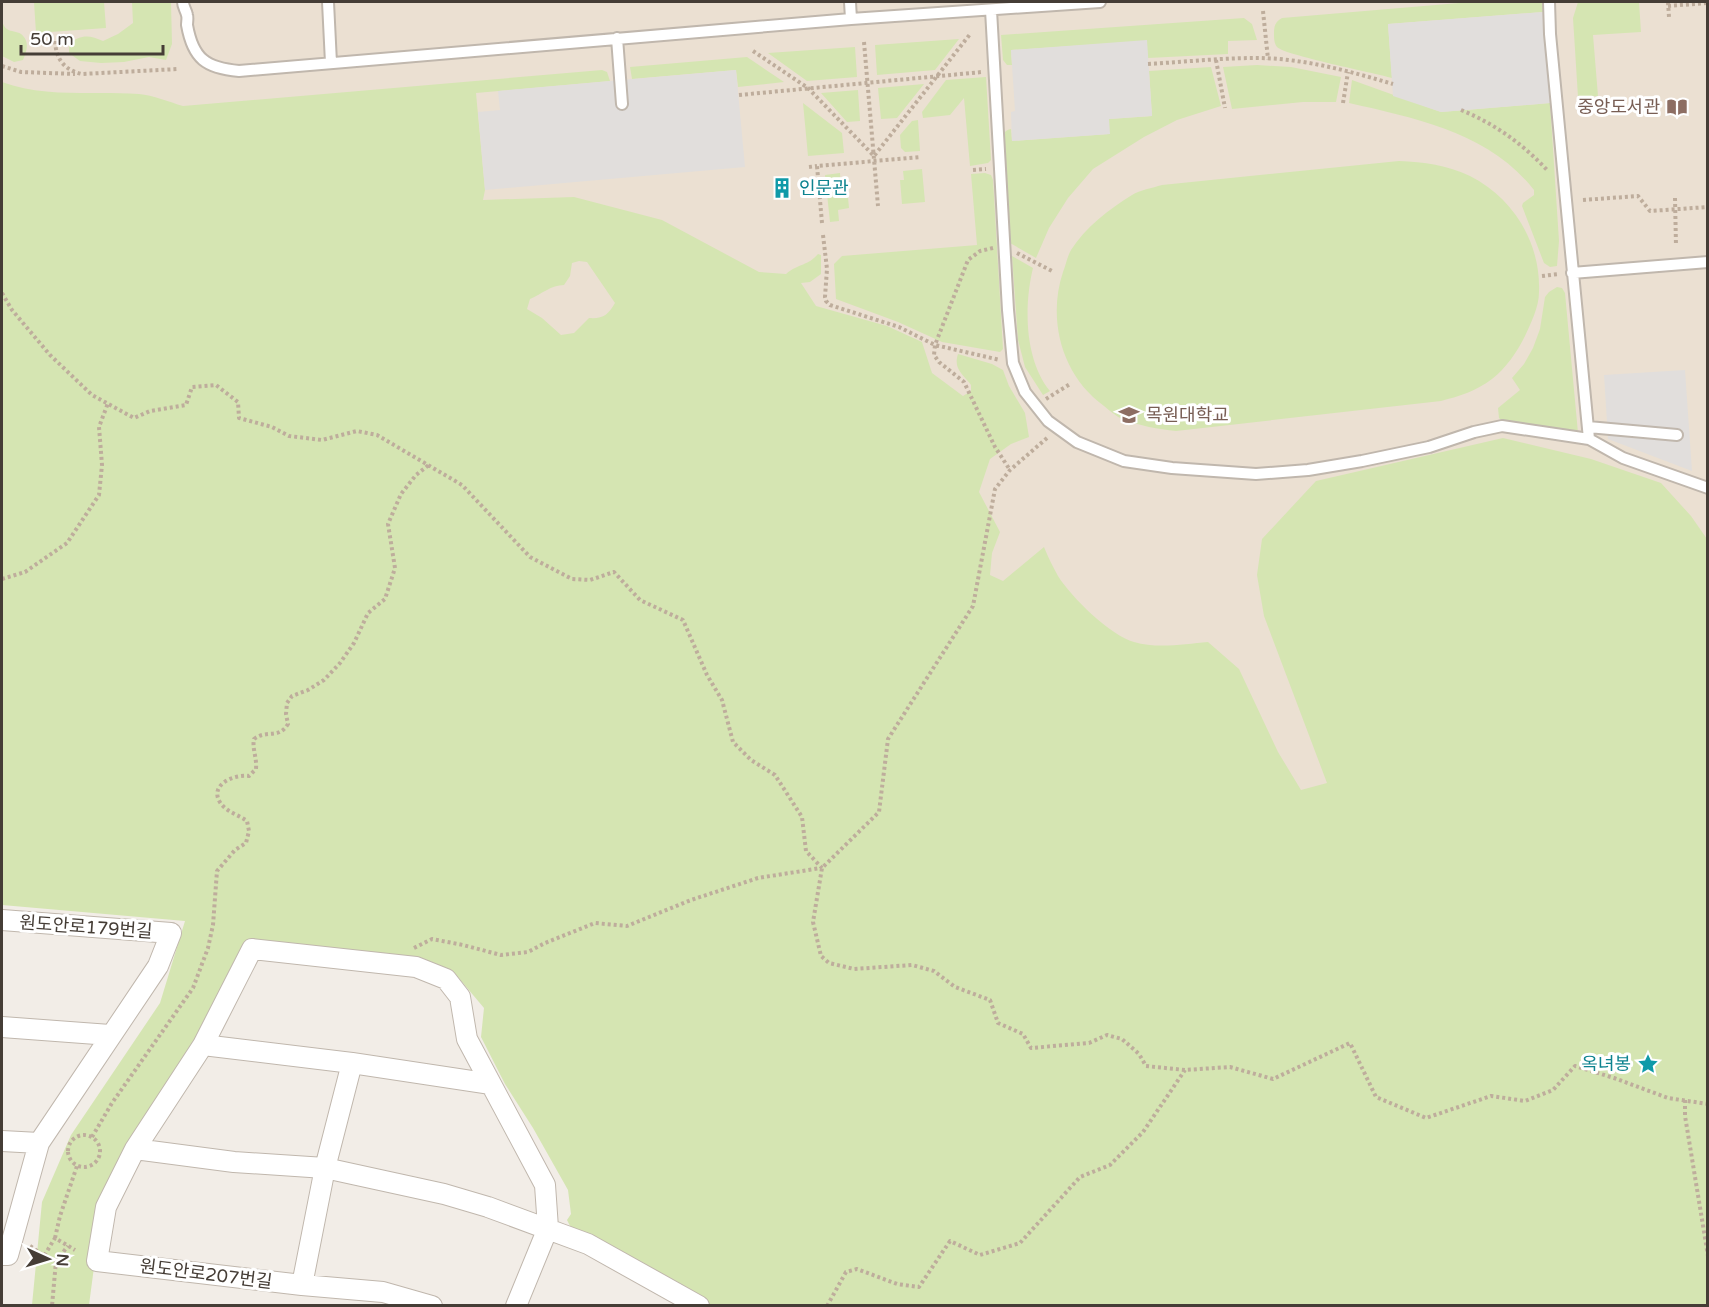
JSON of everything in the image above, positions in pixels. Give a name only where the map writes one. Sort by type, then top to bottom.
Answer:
[{"type":"street","name":"원도안로179번길","points":[[2,920],[171,933],[158,966],[110,1035]]},
{"type":"street","name":"원도안로207번길","points":[[432,1305],[383,1292],[98,1261],[106,1207],[135,1149],[203,1045],[252,949],[416,967],[446,979],[460,997],[467,1039],[544,1185],[548,1228],[516,1305]]},
{"type":"street","points":[[2,1027],[110,1035],[39,1143],[4,1255]]},
{"type":"street","points":[[203,1045],[352,1063],[490,1084]]},
{"type":"street","points":[[302,1285],[325,1168],[352,1063]]},
{"type":"street","points":[[2,1141],[39,1143]]},
{"type":"street","points":[[135,1149],[234,1162],[325,1168],[444,1194],[488,1207],[588,1244],[699,1305]]},
{"type":"lane","points":[[183,2],[187,14],[187,25],[197,54],[218,69],[239,71],[851,19],[1100,2]]},
{"type":"lane","points":[[328,2],[331,63]]},
{"type":"lane","points":[[850,2],[851,19]]},
{"type":"lane","points":[[1549,2],[1550,34],[1589,439]]},
{"type":"lane","points":[[991,10],[1013,363],[1025,392],[1048,422],[1077,441],[1124,461],[1172,468],[1256,474],[1308,470],[1362,461],[1418,449],[1473,432],[1502,426],[1589,439],[1623,458],[1707,488]]},
{"type":"lane","points":[[617,38],[622,104]]},
{"type":"lane","points":[[1572,273],[1707,262]]},
{"type":"lane","points":[[1588,427],[1677,435]]},
{"type":"path","points":[[1669,17],[1668,4],[1707,3]]},
{"type":"path","points":[[1263,11],[1268,59]]},
{"type":"path","points":[[874,158],[971,33]]},
{"type":"path","points":[[55,41],[56,51],[64,66],[82,74]]},
{"type":"path","points":[[864,42],[878,206]]},
{"type":"path","points":[[753,51],[808,88],[874,158]]},
{"type":"path","points":[[1216,60],[1226,108]]},
{"type":"path","points":[[1148,64],[1216,60],[1292,60],[1393,84]]},
{"type":"path","points":[[2,66],[21,72],[82,74],[178,69]]},
{"type":"path","points":[[739,95],[995,71]]},
{"type":"path","points":[[1343,103],[1348,72]]},
{"type":"path","points":[[1461,110],[1481,118],[1515,141],[1534,156],[1552,176]]},
{"type":"path","points":[[808,167],[874,158],[921,157]]},
{"type":"path","points":[[817,166],[822,223]]},
{"type":"path","points":[[973,170],[980,169]]},
{"type":"path","points":[[1583,200],[1638,196],[1650,211],[1707,207]]},
{"type":"path","points":[[1675,198],[1676,246]]},
{"type":"path","points":[[824,235],[827,268],[826,302],[830,305],[899,327],[935,345],[1013,363]]},
{"type":"path","points":[[988,249],[980,251],[968,260],[935,345],[934,355],[939,362],[964,382],[995,447],[1010,470]]},
{"type":"path","points":[[1014,251],[1052,271]]},
{"type":"path","points":[[2,293],[12,310],[50,355],[92,394],[134,418],[150,411],[186,405],[192,387],[216,386],[238,402],[239,418],[272,427],[289,436],[322,440],[357,431],[377,435],[430,464],[462,485],[530,557],[572,579],[590,580],[614,572],[640,600],[683,620],[707,675],[722,700],[733,742],[752,760],[775,775],[802,817],[806,851],[822,868]]},
{"type":"path","points":[[1053,395],[1070,384]]},
{"type":"path","points":[[2,579],[25,572],[67,543],[99,495],[102,465],[99,427],[108,403]]},
{"type":"path","points":[[390,963],[398,956],[432,939],[501,955],[528,952],[595,923],[627,926],[691,900],[758,878],[822,868],[879,812],[888,739],[973,606],[995,489],[1010,470],[1050,435]]},
{"type":"path","points":[[92,1137],[112,1103],[193,988],[208,948],[213,926],[217,871],[235,850],[246,843],[249,831],[247,821],[222,805],[218,798],[219,790],[225,780],[241,775],[249,776],[256,769],[254,739],[259,735],[276,734],[283,731],[288,724],[287,703],[292,696],[324,680],[354,643],[368,613],[384,599],[395,568],[388,524],[401,494],[416,475],[430,464]]},
{"type":"path","points":[[822,868],[813,922],[821,956],[829,963],[854,969],[912,965],[934,971],[955,987],[990,1000],[998,1023],[1023,1034],[1031,1048],[1089,1043],[1107,1035],[1122,1039],[1139,1054],[1146,1066],[1185,1070],[1230,1067],[1273,1079],[1350,1043],[1376,1097],[1426,1118],[1491,1096],[1525,1101],[1553,1090],[1575,1066],[1614,1077],[1668,1098],[1707,1104]]},
{"type":"path","points":[[827,1305],[846,1272],[857,1269],[897,1284],[919,1287],[950,1241],[980,1255],[1020,1243],[1080,1177],[1110,1165],[1143,1132],[1185,1070]]},
{"type":"path","points":[[1685,1100],[1685,1116],[1707,1256]]},
{"type":"path","points":[[77,1136],[92,1137],[99,1146],[100,1153],[92,1165],[77,1166],[69,1159],[69,1143],[77,1136]]},
{"type":"path","points":[[100,1153],[109,1158]]},
{"type":"path","points":[[44,1256],[55,1238],[77,1166]]},
{"type":"path","points":[[55,1238],[75,1250]]},
{"type":"path","points":[[30,1246],[56,1262]]},
{"type":"path","points":[[52,1305],[56,1262],[68,1246]]},
{"type":"shaded area","name":"목원대학교","points":[[2,2],[1707,2],[1707,757],[1356,815],[2,250]]},
{"type":"shaded area","points":[[1543,12],[1550,103],[1441,112],[1393,96],[1388,24]]},
{"type":"shaded area","points":[[1147,40],[1152,116],[1109,119],[1110,134],[1012,141],[1011,112],[1015,111],[1011,50]]},
{"type":"shaded area","points":[[736,70],[745,167],[485,190],[478,112],[500,110],[498,91]]},
{"type":"shaded area","points":[[1685,370],[1692,471],[1608,439],[1604,375]]},
{"type":"green space","points":[[34,2],[104,2],[106,28],[36,33]]},
{"type":"green space","points":[[132,2],[171,2],[172,44],[166,60],[149,57],[124,62],[101,63],[80,61],[69,53],[69,44],[78,38],[90,37],[103,41],[133,23]]},
{"type":"green space","points":[[1471,2],[1542,2],[1543,12],[1388,24],[1392,78],[1296,55],[1277,47],[1274,40],[1275,26],[1282,18]]},
{"type":"green space","points":[[1578,2],[1639,2],[1641,32],[1593,35],[1598,96],[1578,97],[1573,18]]},
{"type":"green space","points":[[1244,18],[1252,24],[1257,40],[1228,41],[1228,54],[1148,58],[1146,41],[1011,50],[1012,65],[1007,65],[1003,60],[1001,35]]},
{"type":"green space","points":[[2,20],[7,29],[19,33],[26,40],[23,60],[14,62],[2,56]]},
{"type":"green space","points":[[959,39],[935,70],[877,75],[875,45]]},
{"type":"green space","points":[[855,47],[857,77],[807,81],[768,53]]},
{"type":"green space","points":[[747,57],[784,82],[738,87],[736,70],[632,79],[630,67]]},
{"type":"green space","points":[[1257,65],[1291,67],[1341,77],[1336,102],[1303,102],[1232,109],[1223,67]]},
{"type":"green space","points":[[1211,67],[1221,106],[1177,120],[1144,137],[1093,169],[1068,198],[1049,228],[1036,258],[1010,243],[1002,139],[1006,131],[1011,129],[1012,141],[1109,134],[1109,119],[1152,116],[1149,71]]},
{"type":"green space","points":[[602,70],[607,72],[610,81],[476,93],[485,190],[483,200],[574,197],[662,220],[759,272],[786,274],[811,261],[818,254],[821,255],[821,274],[810,282],[801,283],[816,306],[887,326],[922,342],[932,373],[963,396],[971,391],[971,385],[958,368],[958,354],[992,364],[1003,370],[1009,386],[1025,413],[1029,437],[1011,444],[990,459],[979,492],[1000,532],[992,553],[990,575],[1003,581],[1044,547],[1064,585],[1092,615],[1114,632],[1134,642],[1152,645],[1208,642],[1239,669],[1278,752],[1301,790],[1327,783],[1264,616],[1257,575],[1262,539],[1316,481],[1503,438],[1591,459],[1661,483],[1691,516],[1707,539],[1707,1305],[707,1305],[575,1236],[567,1220],[571,1214],[568,1190],[505,1084],[481,1037],[484,1008],[452,970],[248,949],[229,990],[118,1169],[96,1252],[89,1305],[32,1305],[42,1202],[71,1135],[160,1003],[185,921],[2,905],[2,82],[52,92],[144,95],[183,106]],"holes":[[[587,262],[615,303],[605,315],[589,318],[574,333],[561,335],[542,318],[527,309],[530,299],[551,288],[564,285],[570,276],[572,263]]]},
{"type":"green space","points":[[986,77],[991,160],[988,163],[970,166],[964,98],[950,115],[923,118],[922,112],[946,80]]},
{"type":"green space","points":[[1352,80],[1441,112],[1550,103],[1559,241],[1557,266],[1550,267],[1544,263],[1522,206],[1534,195],[1534,190],[1516,171],[1496,154],[1450,131],[1400,115],[1349,103]]},
{"type":"green space","points":[[924,84],[897,118],[881,119],[878,88]]},
{"type":"green space","points":[[858,90],[860,121],[847,122],[821,93]]},
{"type":"green space","points":[[803,103],[842,133],[844,153],[808,156]]},
{"type":"green space","points":[[918,120],[920,151],[905,152],[901,148],[900,135],[912,121]]},
{"type":"green space","points":[[1399,161],[1444,167],[1461,172],[1486,185],[1512,210],[1530,240],[1538,274],[1539,298],[1536,309],[1515,354],[1492,379],[1468,393],[1441,401],[1176,431],[1149,427],[1122,419],[1090,394],[1078,379],[1068,363],[1062,346],[1058,328],[1058,290],[1071,250],[1098,219],[1123,200],[1162,185]]},
{"type":"green space","points":[[922,169],[925,202],[902,204],[900,180],[904,180],[903,171]]},
{"type":"green space","points":[[840,173],[841,187],[847,187],[849,208],[838,210],[839,221],[830,222],[825,175]]},
{"type":"green space","points":[[971,174],[991,175],[993,180],[1003,349],[1000,352],[942,342],[898,322],[836,299],[834,264],[842,256],[977,245]]},
{"type":"green space","points":[[1012,256],[1033,268],[1028,298],[1028,331],[1035,363],[1050,391],[1043,395],[1025,367],[1018,340]]},
{"type":"green space","points":[[1557,287],[1562,288],[1565,293],[1578,433],[1503,422],[1499,418],[1498,408],[1520,390],[1512,378],[1524,364],[1533,348],[1540,329],[1545,297]]},
{"type":"place","name":"중앙도서관","points":[[1677,107]]},
{"type":"place","name":"인문관","points":[[782,188]]},
{"type":"place","name":"목원대학교","points":[[1129,415]]},
{"type":"place","name":"옥녀봉","points":[[1648,1064]]}]
